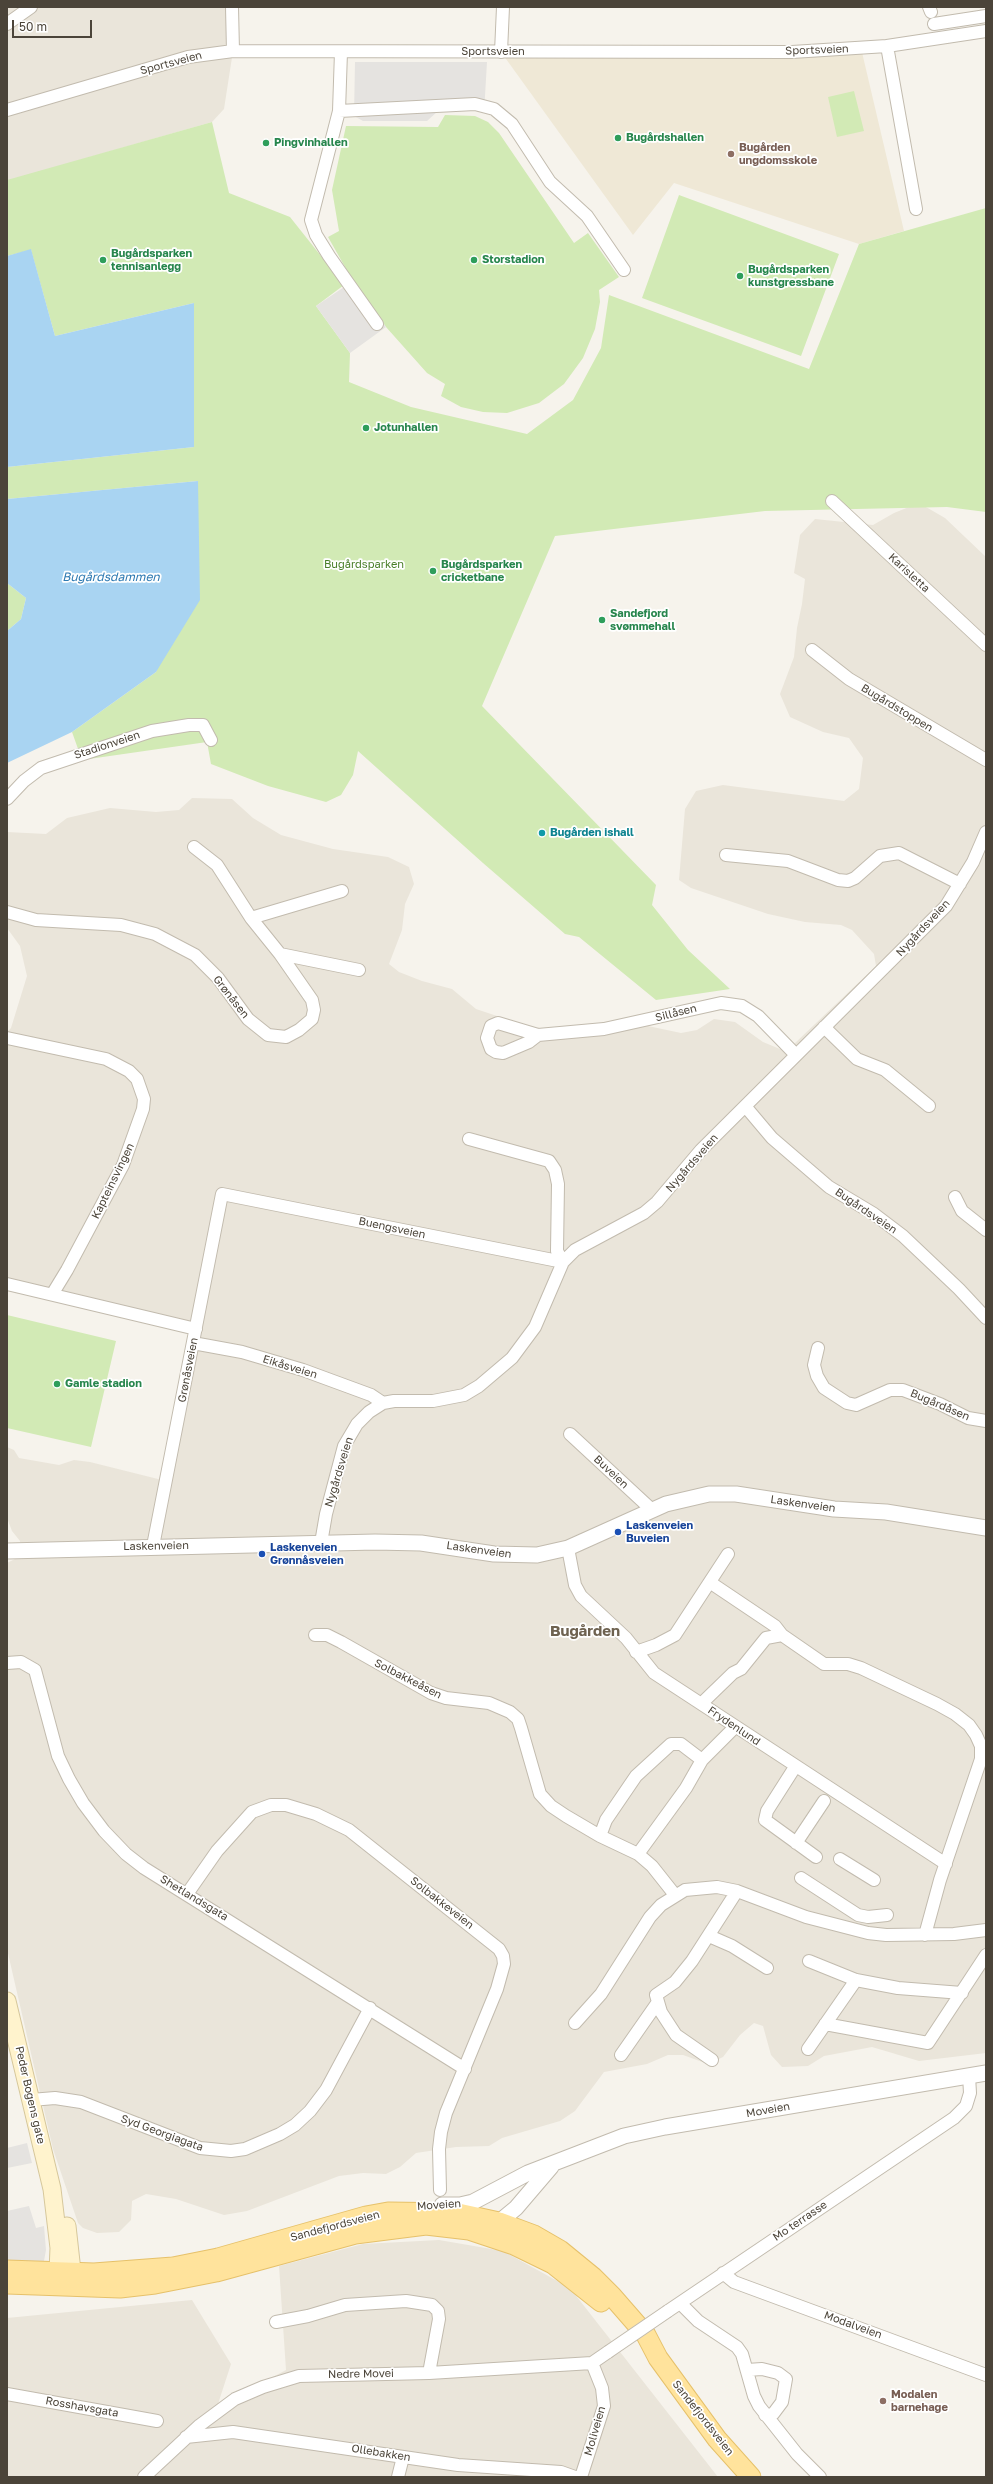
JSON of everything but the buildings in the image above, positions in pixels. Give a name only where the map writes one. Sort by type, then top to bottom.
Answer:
[{"type":"main road","name":"Peder Bogens gate","points":[[7,2001],[52,2189],[59,2248],[65,2277]]},
{"type":"main road","name":"Sandefjordsveien","points":[[7,2284],[131,2271],[218,2258],[366,2216],[388,2212],[458,2213],[499,2222],[548,2243],[583,2268],[628,2314],[646,2336],[658,2358],[717,2438],[751,2477]]},
{"type":"main road","name":"Sandefjordsveien","points":[[7,2270],[65,2277],[120,2288],[174,2280],[282,2255],[355,2234],[404,2226],[426,2225],[470,2230],[514,2244],[567,2273],[599,2299],[658,2358]]},
{"type":"street","points":[[7,24],[31,7]]},
{"type":"street","points":[[232,7],[233,51]]},
{"type":"street","points":[[501,52],[502,7]]},
{"type":"street","points":[[934,24],[986,16]]},
{"type":"street","name":"Sportsveien","points":[[7,110],[188,57],[233,51],[792,52],[887,46],[986,31]]},
{"type":"street","points":[[887,46],[916,209]]},
{"type":"street","points":[[341,52],[339,111],[311,220],[316,235],[329,256],[377,324]]},
{"type":"street","points":[[339,111],[474,104],[494,109],[512,124],[550,182],[588,216],[624,270]]},
{"type":"street","name":"Karisletta","points":[[832,501],[986,645]]},
{"type":"street","name":"Bugårdstoppen","points":[[812,650],[849,680],[986,760]]},
{"type":"street","name":"Stadionveien","points":[[7,799],[24,781],[41,768],[152,731],[189,725],[203,725],[211,740]]},
{"type":"street","name":"Nygårdsveien","points":[[321,1543],[326,1514],[344,1446],[350,1433],[369,1412],[383,1404],[394,1401],[447,1400],[464,1395],[479,1386],[512,1358],[524,1345],[547,1302],[563,1262],[575,1250],[644,1212],[658,1202],[701,1150],[946,906],[960,884],[986,832]]},
{"type":"street","name":"Grønåsen","points":[[7,912],[36,920],[121,925],[155,934],[194,955],[218,978],[256,1027],[268,1035],[277,1038],[286,1037],[299,1030],[312,1019],[314,1010],[312,1000],[280,954],[251,918],[216,865],[194,847]]},
{"type":"street","points":[[726,855],[788,861],[838,880],[848,881],[855,878],[880,856],[899,853],[960,884]]},
{"type":"street","points":[[251,918],[342,891]]},
{"type":"street","points":[[280,954],[359,970]]},
{"type":"street","name":"Sillåsen","points":[[538,1034],[604,1029],[721,1003],[742,1006],[758,1016],[796,1055]]},
{"type":"street","points":[[824,1027],[857,1059],[885,1070],[929,1106]]},
{"type":"street","name":"Kapteinsvingen","points":[[7,1038],[106,1059],[129,1070],[137,1079],[144,1099],[143,1109],[123,1165],[67,1270],[53,1293]]},
{"type":"street","name":"Bugårdsveien","points":[[745,1106],[772,1138],[829,1187],[874,1214],[903,1236],[959,1289],[986,1318]]},
{"type":"street","points":[[469,1139],[549,1161],[555,1170],[558,1184],[557,1251],[563,1262]]},
{"type":"street","name":"Buengsveien","points":[[222,1194],[563,1262]]},
{"type":"street","name":"Grønåsveien","points":[[153,1546],[222,1194]]},
{"type":"street","points":[[955,1197],[962,1211],[986,1230]]},
{"type":"street","points":[[7,1284],[53,1293],[196,1330]]},
{"type":"street","name":"Eikåsveien","points":[[193,1343],[242,1352],[303,1370],[371,1395],[383,1404]]},
{"type":"street","name":"Bugårdåsen","points":[[818,1348],[814,1365],[824,1388],[847,1403],[856,1405],[890,1390],[903,1390],[940,1404],[968,1418],[986,1421]]},
{"type":"street","name":"Buveien","points":[[570,1434],[652,1510]]},
{"type":"street","name":"Laskenveien","points":[[7,1551],[153,1546],[421,1543],[523,1556],[568,1548],[652,1510],[698,1495],[736,1494],[834,1509],[886,1512],[986,1528]]},
{"type":"street","name":"Frydenlund","points":[[568,1548],[575,1585],[581,1596],[626,1638],[654,1673],[702,1703],[795,1767],[946,1864]]},
{"type":"street","points":[[636,1652],[675,1636],[711,1583],[728,1554]]},
{"type":"street","points":[[711,1583],[775,1626],[782,1635],[824,1664],[848,1664],[861,1668],[937,1704],[969,1724],[981,1746],[981,1760],[932,1905],[925,1935]]},
{"type":"street","name":"Solbakkeåsen","points":[[315,1635],[327,1635],[431,1693],[453,1700],[489,1703],[510,1712],[518,1719],[540,1794],[551,1806],[600,1836],[638,1854],[652,1866],[675,1895]]},
{"type":"street","points":[[702,1703],[732,1673],[741,1669],[766,1638],[782,1635]]},
{"type":"street","name":"Shetlandsgata","points":[[7,1663],[21,1662],[34,1670],[58,1756],[83,1804],[104,1831],[126,1854],[144,1868],[370,2008],[465,2069]]},
{"type":"street","points":[[638,1854],[686,1788],[702,1760],[735,1727]]},
{"type":"street","points":[[600,1836],[606,1820],[636,1776],[671,1744],[681,1744],[702,1760]]},
{"type":"street","points":[[795,1767],[765,1816],[768,1824],[816,1856]]},
{"type":"street","points":[[796,1843],[824,1801]]},
{"type":"street","name":"Solbakkeveien","points":[[187,1894],[233,1831],[252,1812],[271,1805],[286,1806],[316,1814],[349,1830],[481,1933],[499,1949],[503,1956],[504,1964],[497,1989],[446,2113],[441,2132],[439,2149],[440,2190]]},
{"type":"street","points":[[840,1859],[874,1880]]},
{"type":"street","points":[[801,1878],[858,1915],[868,1917],[887,1915]]},
{"type":"street","points":[[575,2022],[601,1994],[650,1917],[675,1895],[704,1887],[717,1887],[737,1891],[839,1926],[886,1935],[925,1935],[986,1930]]},
{"type":"street","points":[[712,2060],[676,2035],[661,2012],[656,1995],[675,1982],[709,1936],[737,1891]]},
{"type":"street","points":[[709,1936],[732,1946],[767,1968]]},
{"type":"street","points":[[825,2024],[928,2043],[986,1955]]},
{"type":"street","points":[[809,1961],[856,1980],[898,1988],[962,1993]]},
{"type":"street","points":[[808,2049],[856,1980]]},
{"type":"street","points":[[621,2055],[658,2002]]},
{"type":"street","name":"Syd Georgiagata","points":[[31,2100],[55,2098],[82,2102],[200,2148],[224,2151],[245,2148],[265,2142],[280,2134],[295,2125],[310,2111],[326,2090],[370,2008]]},
{"type":"street","name":"Moveien","points":[[388,2212],[402,2208],[460,2205],[473,2202],[528,2173],[624,2136],[665,2127],[986,2073]]},
{"type":"street","name":"Mo terrasse","points":[[592,2363],[954,2118],[966,2106],[970,2093],[969,2076]]},
{"type":"street","name":"Moveien","points":[[470,2230],[499,2222],[516,2208],[555,2163]]},
{"type":"street","name":"Modalveien","points":[[723,2273],[734,2282],[986,2375]]},
{"type":"street","points":[[276,2322],[358,2304],[406,2301],[432,2305],[438,2311],[439,2319],[428,2373]]},
{"type":"street","points":[[680,2303],[698,2321],[737,2348],[742,2354],[754,2396],[765,2415],[797,2454],[820,2477]]},
{"type":"street","name":"Nedre Movei","points":[[144,2477],[186,2437],[235,2399],[263,2387],[298,2376],[428,2373],[592,2363]]},
{"type":"street","name":"Moliveien","points":[[581,2477],[604,2406],[602,2388],[592,2363]]},
{"type":"street","points":[[747,2370],[762,2369],[778,2373],[786,2380],[782,2402],[773,2414],[765,2415]]},
{"type":"street","name":"Rosshavsgata","points":[[7,2394],[157,2421]]},
{"type":"street","name":"Ollebakken","points":[[186,2437],[233,2432],[458,2465],[561,2472],[575,2477]]},
{"type":"street","points":[[398,2477],[403,2457]]},
{"type":"shaded area","points":[[7,7],[231,7],[233,51],[224,109],[212,122],[7,181]]},
{"type":"shaded area","name":"Bugården ungdomsskole","points":[[861,48],[904,231],[859,244],[674,183],[633,235],[501,52]]},
{"type":"shaded area","points":[[355,62],[487,62],[484,113],[473,110],[438,111],[427,121],[363,121],[354,116]]},
{"type":"shaded area","points":[[353,281],[386,327],[350,353],[316,306]]},
{"type":"shaded area","points":[[919,503],[945,518],[986,557],[986,2053],[919,2061],[872,2047],[824,2056],[808,2066],[782,2067],[771,2055],[763,2026],[754,2023],[740,2035],[723,2057],[708,2064],[683,2055],[668,2055],[647,2064],[604,2072],[575,2111],[560,2121],[502,2138],[489,2146],[456,2147],[416,2153],[400,2167],[386,2174],[363,2173],[339,2176],[247,2211],[224,2215],[176,2199],[146,2194],[132,2201],[131,2220],[119,2232],[97,2233],[83,2228],[78,2223],[53,2149],[7,1949],[7,1563],[21,1556],[20,1541],[12,1531],[7,1518],[7,1447],[14,1450],[19,1458],[59,1465],[74,1460],[90,1462],[166,1481],[172,1476],[200,1337],[161,1315],[7,1280],[7,1032],[11,1028],[27,976],[20,946],[7,928],[7,832],[46,834],[67,818],[110,808],[156,812],[179,810],[192,798],[232,799],[253,818],[281,835],[333,849],[388,857],[409,867],[414,884],[405,904],[402,930],[389,964],[399,972],[422,981],[452,989],[476,1009],[539,1030],[629,1022],[681,1033],[697,1030],[714,1019],[735,1022],[763,1042],[780,1049],[794,1044],[876,966],[874,954],[852,930],[841,925],[805,922],[768,914],[691,888],[679,880],[685,809],[696,791],[723,785],[844,801],[859,789],[863,758],[849,738],[823,732],[790,717],[780,694],[794,657],[797,628],[802,604],[805,579],[794,573],[800,535],[815,519],[873,525],[894,513]]},
{"type":"shaded area","points":[[27,2143],[32,2163],[7,2168],[7,2148]]},
{"type":"shaded area","points":[[29,2206],[36,2228],[44,2226],[46,2250],[44,2261],[7,2263],[7,2211]]},
{"type":"shaded area","points":[[439,2240],[503,2251],[570,2288],[718,2477],[7,2477],[7,2318],[192,2300],[231,2364],[217,2407],[286,2370],[279,2266],[363,2244]]},
{"type":"green space","points":[[854,91],[864,131],[837,137],[828,97]]},
{"type":"green space","name":"Storstadion","points":[[445,115],[475,116],[488,122],[499,133],[574,243],[588,233],[619,277],[599,290],[600,302],[595,329],[583,358],[564,384],[539,403],[507,413],[483,412],[461,407],[441,396],[445,384],[427,373],[386,327],[353,281],[328,237],[339,231],[332,190],[346,126],[438,127]]},
{"type":"green space","name":"Bugårdsparken","points":[[212,122],[229,193],[290,217],[344,285],[316,306],[350,353],[349,382],[411,407],[527,434],[573,400],[601,348],[609,295],[809,369],[859,244],[986,208],[986,512],[947,507],[765,511],[555,536],[482,706],[656,885],[652,905],[688,950],[730,989],[656,1000],[579,937],[565,934],[358,751],[353,775],[341,795],[326,802],[268,786],[211,764],[207,742],[82,760],[72,732],[156,672],[198,481],[7,499],[7,467],[194,447],[194,303],[55,336],[31,250],[7,256],[7,180]]},
{"type":"green space","name":"Bugårdsparken kunstgressbane","points":[[679,195],[839,254],[801,356],[642,298]]},
{"type":"green space","points":[[7,583],[26,598],[21,619],[7,631]]},
{"type":"green space","name":"Gamle stadion","points":[[7,1315],[116,1341],[91,1447],[7,1428]]},
{"type":"water","points":[[31,249],[55,336],[194,303],[194,447],[7,467],[7,256]]},
{"type":"water","name":"Bugårdsdammen","points":[[198,481],[200,600],[156,672],[72,732],[7,763],[7,631],[21,619],[26,598],[7,583],[7,499]]},
{"type":"place","name":"Bugårdshallen","points":[[618,138]]},
{"type":"place","name":"Pingvinhallen","points":[[266,143]]},
{"type":"place","name":"Bugården ungdomsskole","points":[[731,154]]},
{"type":"place","name":"Bugårdsparken tennisanlegg","points":[[103,260]]},
{"type":"place","name":"Storstadion","points":[[474,260]]},
{"type":"place","name":"Bugårdsparken kunstgressbane","points":[[740,276]]},
{"type":"place","name":"Jotunhallen","points":[[366,428]]},
{"type":"place","name":"Bugårdsparken cricketbane","points":[[433,571]]},
{"type":"place","name":"Sandefjord svømmehall","points":[[602,620]]},
{"type":"place","name":"Bugården ishall","points":[[542,833]]},
{"type":"place","name":"Gamle stadion","points":[[57,1384]]},
{"type":"place","name":"Laskenveien Buveien","points":[[618,1532]]},
{"type":"place","name":"Laskenveien Grønnåsveien","points":[[262,1554]]},
{"type":"place","name":"Modalen barnehage","points":[[883,2401]]},
{"type":"district","name":"Bugården","points":[[585,1631]]}]
